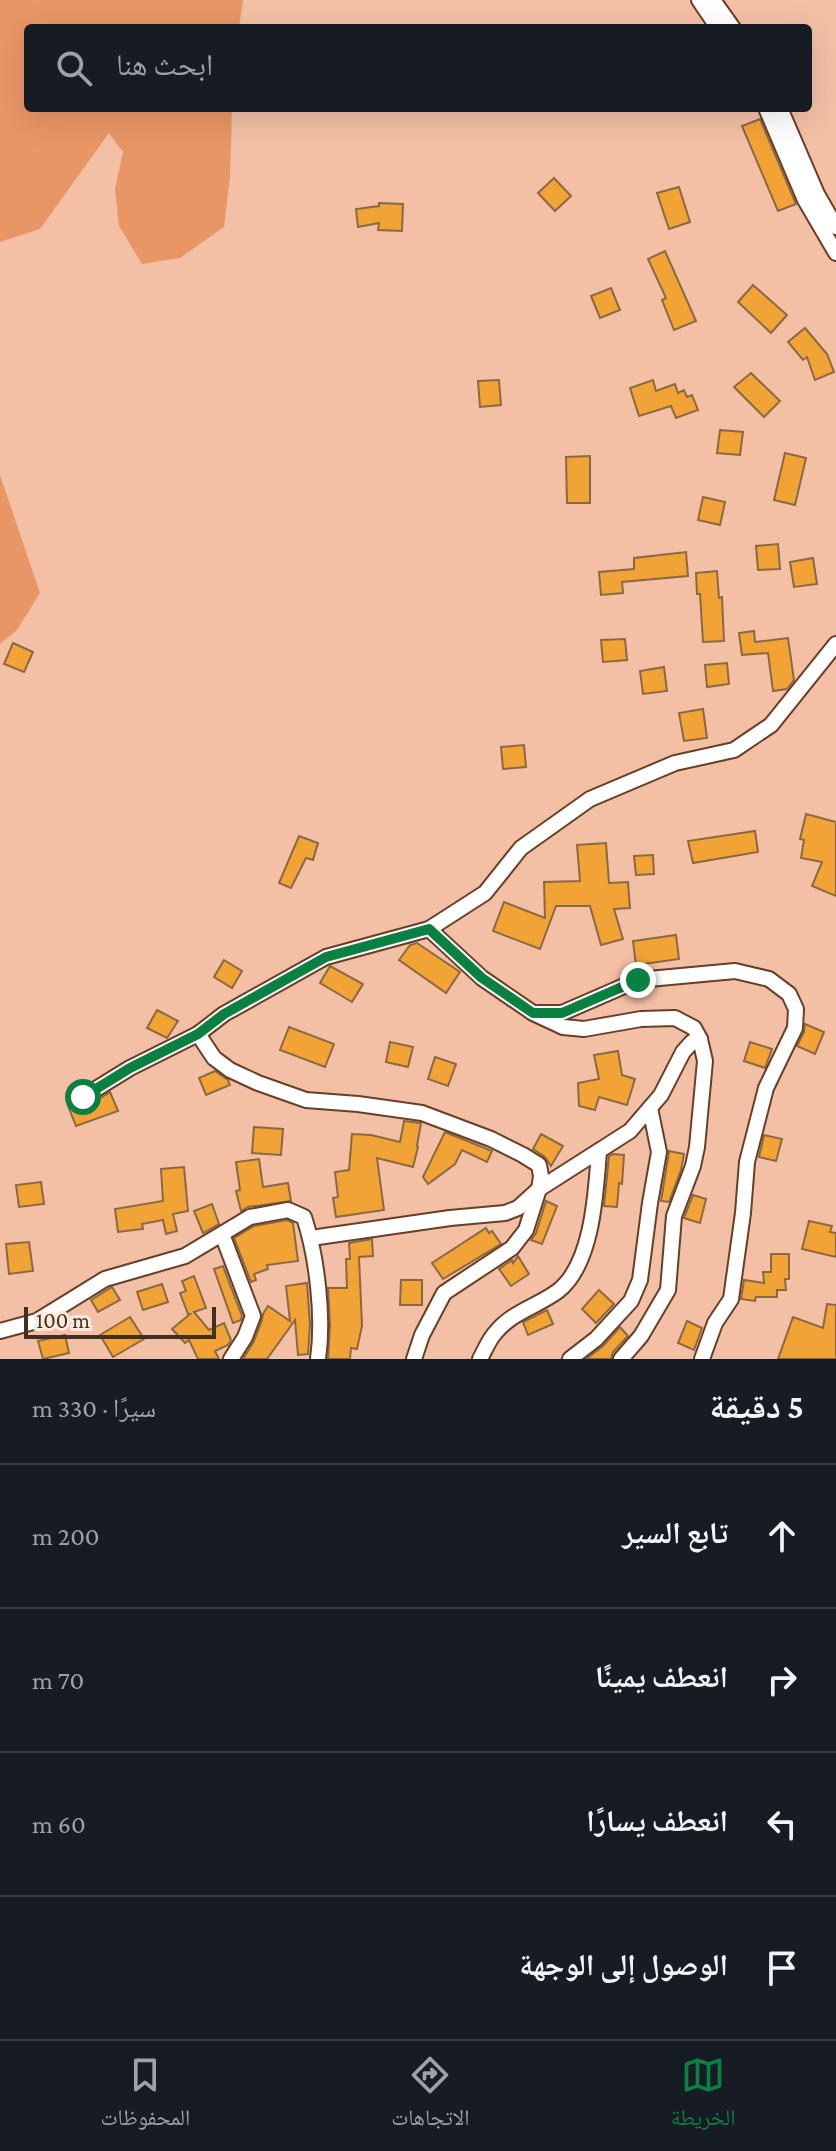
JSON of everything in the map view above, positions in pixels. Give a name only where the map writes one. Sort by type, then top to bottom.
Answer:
[{"type":"street","points":[[699,0],[715,24]]},
{"type":"street","points":[[713,0],[730,24]]},
{"type":"street","points":[[768,112],[805,200],[836,253]]},
{"type":"street","points":[[782,112],[817,194],[836,227]]},
{"type":"street","points":[[83,1097],[130,1068],[198,1034],[224,1014],[326,957],[429,929],[485,893],[521,848],[590,799],[675,763],[734,750],[771,725],[836,644]]},
{"type":"street","points":[[429,929],[482,978],[533,1013],[563,1027],[584,1029],[641,1019],[675,1018],[694,1028],[700,1039],[705,1061],[697,1147],[674,1216],[668,1290],[641,1336],[621,1359]]},
{"type":"street","points":[[533,1013],[562,1013],[638,980],[735,971],[769,979],[789,994],[796,1009],[795,1028],[766,1088],[747,1162],[731,1299],[715,1323],[702,1359]]},
{"type":"street","points":[[198,1034],[214,1058],[230,1070],[258,1083],[306,1100],[422,1113],[491,1139],[539,1165],[539,1189],[526,1230],[512,1248],[444,1293],[422,1335],[414,1359]]},
{"type":"street","points":[[311,1238],[505,1213],[518,1208],[539,1189],[630,1131],[661,1095],[683,1052],[692,1042],[700,1039]]},
{"type":"street","points":[[570,1359],[596,1339],[631,1301],[640,1280],[659,1152],[650,1108]]},
{"type":"street","points":[[480,1359],[495,1332],[513,1316],[559,1290],[574,1273],[587,1239],[595,1201],[599,1151]]},
{"type":"street","points":[[0,1331],[37,1321],[105,1279],[185,1256],[250,1217],[288,1210],[304,1217],[311,1238],[320,1315],[318,1359]]},
{"type":"street","points":[[222,1234],[253,1316],[245,1337],[231,1359]]},
{"type":"shaded area","points":[[0,0],[243,0],[240,24],[24,24],[24,112],[232,112],[230,177],[224,227],[180,258],[142,264],[119,226],[115,189],[123,152],[109,133],[40,229],[0,242]]},
{"type":"shaded area","points":[[0,475],[40,593],[17,630],[0,644]]},
{"type":"building","points":[[760,119],[796,204],[778,211],[742,126]]},
{"type":"building","points":[[554,178],[571,196],[555,211],[538,193]]},
{"type":"building","points":[[679,187],[690,222],[669,229],[657,193]]},
{"type":"building","points":[[379,203],[403,204],[402,231],[378,230],[379,223],[358,227],[356,209],[379,206]]},
{"type":"building","points":[[665,251],[696,321],[674,330],[662,300],[666,298],[648,259]]},
{"type":"building","points":[[753,285],[787,315],[771,333],[738,302]]},
{"type":"building","points":[[611,288],[620,310],[600,318],[591,296]]},
{"type":"building","points":[[805,328],[827,354],[834,372],[815,380],[807,357],[803,360],[788,342]]},
{"type":"building","points":[[751,373],[780,401],[764,417],[734,387]]},
{"type":"building","points":[[499,380],[501,405],[480,407],[478,381]]},
{"type":"building","points":[[653,380],[656,391],[675,384],[678,393],[684,390],[687,397],[692,395],[698,410],[676,418],[671,406],[639,416],[630,388]]},
{"type":"building","points":[[720,430],[743,432],[740,455],[717,453]]},
{"type":"building","points":[[785,453],[806,458],[795,505],[774,500]]},
{"type":"building","points":[[590,456],[590,503],[567,503],[566,457]]},
{"type":"building","points":[[703,497],[725,502],[720,525],[698,520]]},
{"type":"building","points":[[778,544],[780,569],[758,570],[756,546]]},
{"type":"building","points":[[686,552],[688,576],[622,582],[623,593],[601,595],[599,572],[634,569],[634,558]]},
{"type":"building","points":[[813,558],[817,584],[794,587],[790,562]]},
{"type":"building","points":[[717,571],[724,641],[703,642],[696,573]]},
{"type":"building","points":[[754,631],[755,642],[788,638],[794,680],[787,689],[773,691],[768,653],[742,655],[739,633]]},
{"type":"building","points":[[625,639],[627,660],[603,662],[601,640]]},
{"type":"building","points":[[13,643],[33,652],[24,672],[4,664]]},
{"type":"building","points":[[727,663],[729,684],[707,687],[705,665]]},
{"type":"building","points":[[664,667],[667,691],[643,694],[640,671]]},
{"type":"building","points":[[703,709],[707,738],[684,741],[679,713]]},
{"type":"building","points":[[524,745],[526,767],[503,769],[501,747]]},
{"type":"building","points":[[806,814],[836,822],[836,896],[812,886],[822,862],[801,858],[804,840],[800,839]]},
{"type":"building","points":[[755,831],[758,852],[693,863],[688,841]]},
{"type":"building","points":[[299,836],[318,843],[313,860],[306,858],[291,888],[279,883]]},
{"type":"building","points":[[606,843],[609,883],[628,882],[630,908],[614,909],[623,939],[601,945],[590,906],[556,906],[540,949],[493,931],[504,902],[545,918],[544,882],[580,881],[577,845]]},
{"type":"building","points":[[653,855],[654,874],[636,875],[634,856]]},
{"type":"building","points":[[676,935],[679,959],[636,965],[633,941]]},
{"type":"building","points":[[417,943],[460,972],[446,993],[399,960],[410,945]]},
{"type":"building","points":[[224,960],[242,971],[232,988],[214,977]]},
{"type":"building","points":[[330,966],[363,984],[352,1002],[320,983]]},
{"type":"building","points":[[157,1010],[178,1021],[167,1038],[147,1028]]},
{"type":"building","points":[[805,1024],[824,1032],[815,1054],[797,1046]]},
{"type":"building","points":[[289,1027],[334,1044],[325,1067],[280,1050]]},
{"type":"building","points":[[390,1042],[413,1047],[408,1067],[386,1062]]},
{"type":"building","points":[[750,1042],[772,1049],[765,1068],[744,1061]]},
{"type":"building","points":[[618,1051],[622,1075],[635,1079],[627,1105],[599,1097],[595,1110],[579,1106],[578,1083],[599,1079],[594,1055]]},
{"type":"building","points":[[435,1057],[456,1064],[448,1086],[428,1079]]},
{"type":"building","points":[[215,1071],[230,1085],[206,1095],[199,1078]]},
{"type":"building","points":[[110,1092],[118,1111],[76,1126],[68,1106],[88,1106]]},
{"type":"building","points":[[404,1121],[421,1123],[418,1147],[413,1167],[377,1158],[384,1210],[336,1217],[333,1198],[338,1197],[335,1172],[349,1170],[352,1134],[400,1142]]},
{"type":"building","points":[[254,1127],[283,1129],[281,1155],[252,1153]]},
{"type":"building","points":[[445,1132],[492,1151],[487,1162],[462,1150],[455,1164],[428,1184],[423,1177]]},
{"type":"building","points":[[541,1134],[563,1146],[551,1166],[545,1157],[533,1149]]},
{"type":"building","points":[[764,1135],[782,1139],[776,1161],[759,1157]]},
{"type":"building","points":[[669,1151],[684,1154],[669,1202],[661,1201]]},
{"type":"building","points":[[624,1155],[617,1207],[604,1206],[609,1156]]},
{"type":"building","points":[[259,1159],[263,1187],[288,1183],[291,1201],[248,1207],[241,1211],[236,1191],[240,1190],[236,1162]]},
{"type":"building","points":[[184,1167],[188,1211],[173,1214],[177,1231],[166,1234],[163,1220],[142,1224],[143,1229],[118,1232],[115,1209],[163,1201],[161,1169]]},
{"type":"building","points":[[41,1182],[44,1204],[19,1207],[16,1185]]},
{"type":"building","points":[[693,1195],[706,1199],[700,1223],[684,1218]]},
{"type":"building","points":[[546,1201],[557,1206],[542,1244],[531,1240]]},
{"type":"building","points":[[212,1204],[219,1224],[203,1233],[194,1211]]},
{"type":"building","points":[[287,1220],[293,1223],[298,1261],[267,1265],[268,1269],[254,1274],[256,1280],[251,1282],[234,1238],[254,1226]]},
{"type":"building","points":[[809,1221],[832,1226],[830,1232],[836,1233],[836,1257],[802,1249]]},
{"type":"building","points":[[486,1228],[501,1244],[443,1279],[432,1263]]},
{"type":"building","points":[[372,1239],[373,1256],[359,1257],[362,1326],[357,1349],[351,1348],[350,1359],[328,1359],[328,1288],[347,1288],[349,1243]]},
{"type":"building","points":[[29,1242],[33,1271],[9,1274],[6,1244]]},
{"type":"building","points":[[771,1254],[789,1254],[786,1290],[777,1290],[777,1297],[756,1297],[755,1301],[741,1299],[744,1280],[764,1283],[763,1272],[771,1272]]},
{"type":"building","points":[[518,1256],[529,1274],[511,1286],[499,1269],[512,1260],[513,1263]]},
{"type":"building","points":[[223,1266],[242,1316],[241,1320],[233,1323],[214,1269]]},
{"type":"building","points":[[194,1276],[206,1308],[194,1312],[209,1330],[224,1323],[231,1340],[228,1345],[215,1351],[219,1359],[198,1359],[189,1340],[185,1343],[172,1329],[190,1314],[180,1293],[186,1291],[182,1281]]},
{"type":"building","points":[[401,1280],[422,1280],[422,1305],[400,1305]]},
{"type":"building","points":[[307,1283],[310,1325],[308,1354],[298,1355],[295,1320],[267,1359],[243,1359],[268,1306],[290,1321],[286,1286]]},
{"type":"building","points":[[162,1284],[168,1302],[143,1310],[137,1292]]},
{"type":"building","points":[[112,1287],[120,1300],[98,1312],[91,1300]]},
{"type":"building","points":[[599,1290],[614,1304],[596,1323],[582,1309]]},
{"type":"building","points":[[827,1304],[836,1305],[836,1359],[778,1359],[793,1317],[823,1328]]},
{"type":"building","points":[[547,1310],[553,1324],[528,1335],[523,1322]]},
{"type":"building","points":[[130,1317],[144,1339],[113,1357],[100,1335]]},
{"type":"building","points":[[687,1321],[702,1328],[694,1350],[678,1343]]},
{"type":"building","points":[[620,1327],[628,1336],[613,1352],[611,1359],[586,1359],[603,1346]]},
{"type":"building","points":[[65,1335],[69,1353],[43,1359],[38,1341]]},
{"type":"route","points":[[83,1097],[130,1068],[198,1034],[224,1014],[326,957],[429,929],[482,978],[533,1013],[562,1013],[638,980]]}]
